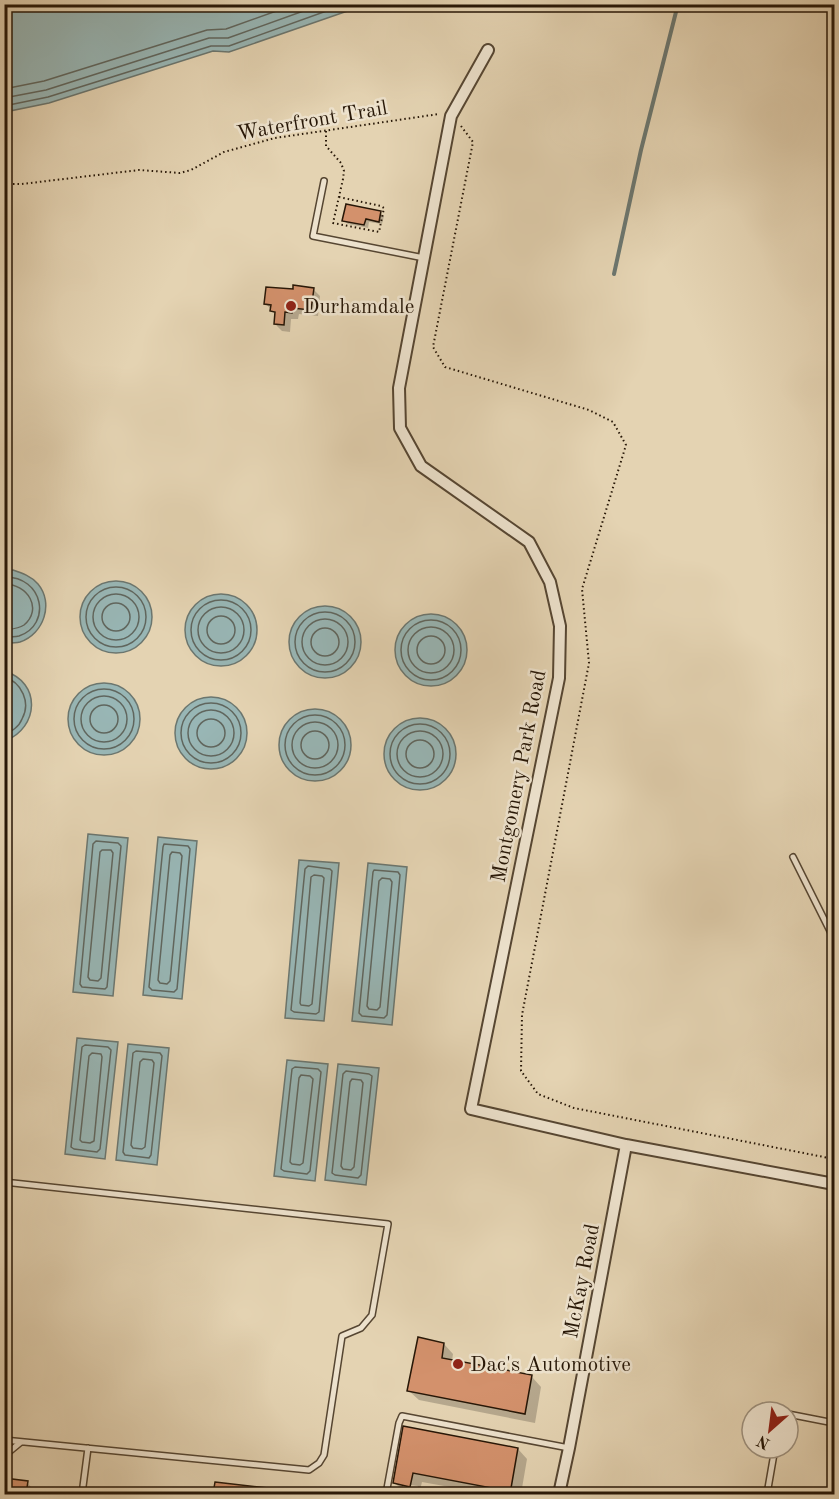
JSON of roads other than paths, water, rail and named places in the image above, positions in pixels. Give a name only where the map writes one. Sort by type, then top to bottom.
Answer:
[{"type":"street","name":"Montgomery Park Road","points":[[488,50],[451,116],[399,388],[400,428],[421,466],[529,542],[550,582],[560,626],[559,678],[471,1109],[626,1145],[834,1184]]},
{"type":"street","name":"McKay Road","points":[[559,1494],[626,1145]]},
{"type":"lane","points":[[324,181],[313,236],[424,258]]},
{"type":"lane","points":[[793,857],[834,939]]},
{"type":"lane","points":[[4,1182],[388,1224],[372,1315],[361,1329],[342,1336],[324,1455],[319,1463],[309,1470],[4,1440]]},
{"type":"lane","points":[[386,1494],[402,1416],[569,1448]]},
{"type":"lane","points":[[800,1416],[834,1423]]},
{"type":"lane","points":[[4,1456],[21,1442]]},
{"type":"lane","points":[[82,1494],[88,1448]]},
{"type":"lane","points":[[767,1494],[773,1460]]},
{"type":"water","points":[[5,4],[365,5],[229,52],[213,51],[49,103],[5,112]]},
{"type":"water","points":[[13,570],[38,584],[43,592],[46,609],[40,625],[28,638],[18,642],[4,643],[5,571]]},
{"type":"water","points":[[109,581],[123,581],[142,591],[152,610],[152,624],[142,643],[123,653],[109,653],[90,643],[80,624],[80,610],[90,591]]},
{"type":"water","points":[[214,594],[228,594],[247,604],[257,623],[257,637],[247,656],[228,666],[214,666],[195,656],[185,637],[185,623],[195,604]]},
{"type":"water","points":[[318,606],[332,606],[351,616],[361,635],[361,649],[351,668],[332,678],[318,678],[299,668],[289,649],[289,635],[299,616]]},
{"type":"water","points":[[431,614],[445,617],[457,624],[464,636],[467,650],[464,664],[457,676],[445,683],[431,686],[417,683],[405,676],[398,664],[395,650],[398,636],[405,624],[417,617]]},
{"type":"water","points":[[4,671],[25,685],[32,705],[25,726],[5,741]]},
{"type":"water","points":[[97,683],[111,683],[130,693],[140,712],[140,726],[130,745],[111,755],[97,755],[78,745],[68,726],[68,712],[78,693]]},
{"type":"water","points":[[204,697],[218,697],[237,707],[247,726],[247,740],[237,759],[218,769],[204,769],[185,759],[175,740],[175,726],[185,707]]},
{"type":"water","points":[[308,709],[322,709],[341,719],[351,738],[351,752],[341,771],[322,781],[308,781],[289,771],[279,752],[279,738],[289,719]]},
{"type":"water","points":[[413,718],[427,718],[446,728],[456,747],[456,761],[446,780],[427,790],[413,790],[394,780],[384,761],[384,747],[394,728]]},
{"type":"water","points":[[88,834],[128,838],[113,996],[73,992]]},
{"type":"water","points":[[158,837],[197,841],[182,999],[143,995]]},
{"type":"water","points":[[299,860],[339,863],[324,1021],[285,1018]]},
{"type":"water","points":[[368,863],[407,867],[392,1025],[352,1021]]},
{"type":"water","points":[[77,1038],[118,1042],[105,1159],[65,1154]]},
{"type":"water","points":[[128,1044],[169,1048],[157,1165],[116,1160]]},
{"type":"water","points":[[287,1060],[328,1064],[315,1181],[274,1176]]},
{"type":"water","points":[[338,1064],[379,1068],[366,1185],[325,1180]]},
{"type":"waterway","points":[[614,274],[641,150],[678,4]]},
{"type":"place","name":"Durhamdale","points":[[291,306]]},
{"type":"place","name":"Dac's Automotive","points":[[458,1364]]}]
